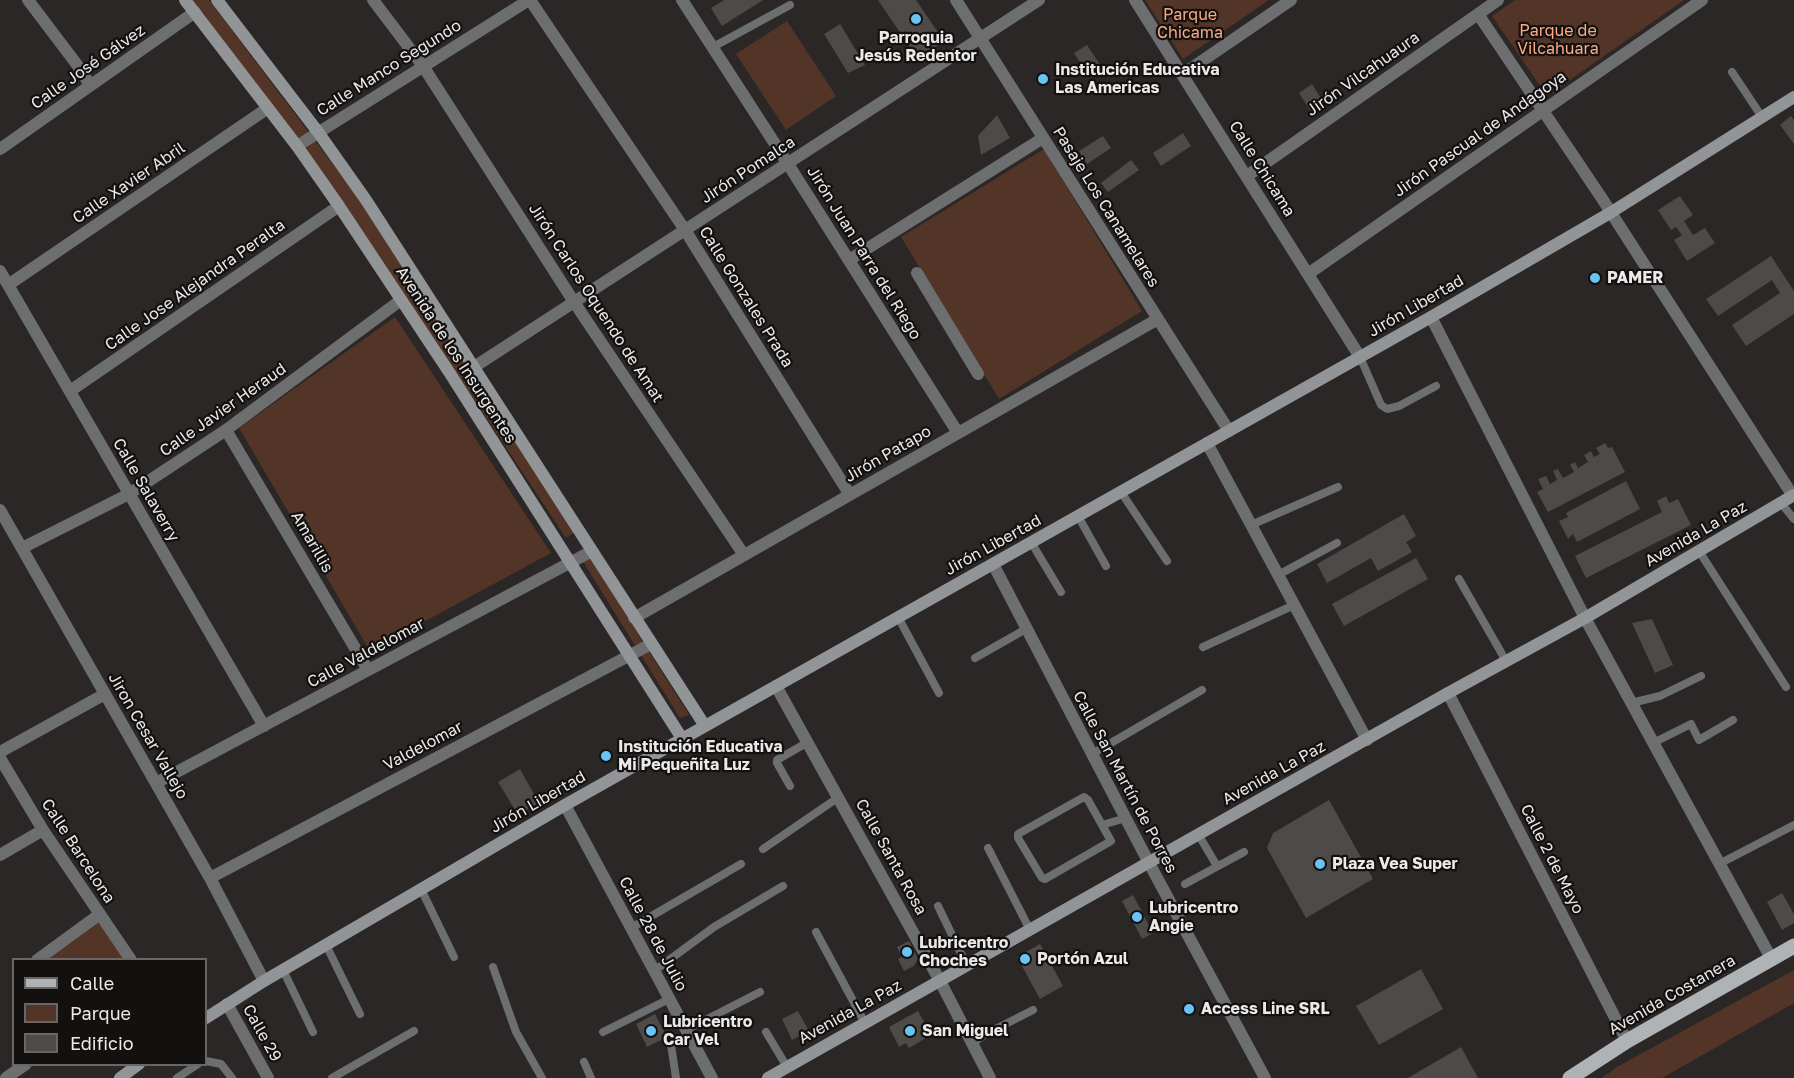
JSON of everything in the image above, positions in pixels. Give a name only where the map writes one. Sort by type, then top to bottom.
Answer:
[{"type":"main road","name":"Avenida Costanera","points":[[1570,1078],[1627,1041],[1794,946]]},
{"type":"street","points":[[28,0],[90,85]]},
{"type":"street","name":"Avenida de los Insurgentes","points":[[185,0],[297,146],[339,206],[682,740]]},
{"type":"street","name":"Avenida de los Insurgentes","points":[[217,0],[318,132],[366,200],[705,726]]},
{"type":"street","name":"Jirón Carlos Oquendo de Amat","points":[[373,0],[423,66],[574,302],[744,555]]},
{"type":"street","name":"Calle Manco Segundo","points":[[297,146],[530,0]]},
{"type":"street","name":"Calle Gonzales Prada","points":[[530,0],[685,230],[850,495]]},
{"type":"street","name":"Jirón Juan Parra del Riego","points":[[682,0],[958,433]]},
{"type":"street","name":"Pasaje Los Canamelares","points":[[956,0],[1229,431]]},
{"type":"street","name":"Jirón Pomalca","points":[[474,367],[1039,0]]},
{"type":"street","name":"Calle Chicama","points":[[1135,0],[1360,357]]},
{"type":"street","points":[[1183,75],[1291,0]]},
{"type":"street","name":"Jirón Vilcahuaura","points":[[1247,176],[1498,0]]},
{"type":"street","name":"Jirón Pascual de Andagoya","points":[[1308,274],[1702,0]]},
{"type":"street","name":"Calle José Gálvez","points":[[0,149],[195,12]]},
{"type":"street","points":[[1478,14],[1601,197],[1793,495]]},
{"type":"street","name":"Jirón Libertad","points":[[207,1017],[264,981],[565,805],[1431,317],[1610,213],[1794,97]]},
{"type":"street","name":"Calle Xavier Abril","points":[[8,285],[268,108]]},
{"type":"street","points":[[849,260],[1043,138]]},
{"type":"street","name":"Calle Jose Alejandra Peralta","points":[[70,391],[339,206]]},
{"type":"street","name":"Calle Salaverry","points":[[0,271],[264,726]]},
{"type":"street","points":[[917,273],[978,375]]},
{"type":"street","name":"Calle Javier Heraud","points":[[22,548],[129,494],[226,430],[401,300]]},
{"type":"street","points":[[1431,317],[1585,618],[1771,958]]},
{"type":"street","name":"Jirón Patapo","points":[[634,618],[1158,320]]},
{"type":"street","name":"Amarillis","points":[[226,430],[369,670]]},
{"type":"street","points":[[1207,443],[1367,740]]},
{"type":"street","name":"Avenida La Paz","points":[[768,1078],[1448,693],[1585,618],[1793,495]]},
{"type":"street","name":"Jiron Cesar Vallejo","points":[[0,510],[210,878],[264,981]]},
{"type":"street","name":"Calle Valdelomar","points":[[156,783],[592,551]]},
{"type":"street","name":"Calle San Martín de Porres","points":[[993,564],[1149,863],[1265,1078]]},
{"type":"street","name":"Valdelomar","points":[[210,878],[651,644]]},
{"type":"street","name":"Calle Santa Rosa","points":[[776,686],[940,981],[990,1078]]},
{"type":"street","name":"Calle 2 de Mayo","points":[[1448,693],[1627,1041]]},
{"type":"street","points":[[0,753],[105,694]]},
{"type":"street","name":"Calle Barcelona","points":[[0,758],[43,830],[130,958]]},
{"type":"street","name":"Calle 28 de Julio","points":[[565,805],[712,1078]]},
{"type":"street","points":[[0,855],[43,830]]},
{"type":"street","points":[[40,958],[100,914]]},
{"type":"street","name":"Calle 29","points":[[227,1004],[268,1078]]},
{"type":"street","points":[[6,1078],[24,1066]]},
{"type":"street","points":[[120,1078],[138,1066]]},
{"type":"lane","points":[[713,46],[790,5]]},
{"type":"lane","points":[[1732,72],[1762,117]]},
{"type":"lane","points":[[1360,357],[1381,405],[1387,409],[1398,406],[1436,386]]},
{"type":"lane","points":[[1251,525],[1338,487]]},
{"type":"lane","points":[[1121,492],[1167,561]]},
{"type":"lane","points":[[1781,503],[1794,519]]},
{"type":"lane","points":[[1078,516],[1106,566]]},
{"type":"lane","points":[[1031,542],[1061,592]]},
{"type":"lane","points":[[1278,575],[1337,543]]},
{"type":"lane","points":[[1699,551],[1786,687]]},
{"type":"lane","points":[[1459,579],[1506,662]]},
{"type":"lane","points":[[1203,646],[1294,605]]},
{"type":"lane","points":[[898,617],[939,693]]},
{"type":"lane","points":[[975,658],[1026,629]]},
{"type":"lane","points":[[1631,703],[1660,696],[1701,676]]},
{"type":"lane","points":[[1092,754],[1202,690]]},
{"type":"lane","points":[[1653,743],[1691,724],[1699,740],[1733,720]]},
{"type":"lane","points":[[790,786],[777,760],[808,742]]},
{"type":"lane","points":[[763,849],[838,797]]},
{"type":"lane","points":[[1084,797],[1102,825],[1110,841],[1045,879],[1040,876],[1018,838],[1019,834],[1084,797]]},
{"type":"lane","points":[[1102,825],[1126,818]]},
{"type":"lane","points":[[1719,864],[1794,825]]},
{"type":"lane","points":[[1198,834],[1217,866]]},
{"type":"lane","points":[[987,848],[1029,930]]},
{"type":"lane","points":[[1185,884],[1244,852]]},
{"type":"lane","points":[[631,928],[741,864]]},
{"type":"lane","points":[[654,971],[714,927],[783,886]]},
{"type":"lane","points":[[421,890],[454,957]]},
{"type":"lane","points":[[938,906],[967,966]]},
{"type":"lane","points":[[816,932],[865,1023]]},
{"type":"lane","points":[[326,945],[360,1014]]},
{"type":"lane","points":[[493,967],[516,1032],[542,1078]]},
{"type":"lane","points":[[283,970],[313,1032]]},
{"type":"lane","points":[[686,1030],[760,992]]},
{"type":"lane","points":[[603,1032],[669,999]]},
{"type":"lane","points":[[973,1043],[1033,1010]]},
{"type":"lane","points":[[332,1078],[414,1030]]},
{"type":"lane","points":[[766,1032],[788,1067]]},
{"type":"lane","points":[[670,1038],[676,1078]]},
{"type":"lane","points":[[207,1061],[221,1064],[232,1078]]},
{"type":"lane","points":[[584,1062],[591,1078]]},
{"type":"lane","points":[[177,1078],[196,1066]]},
{"type":"green space","points":[[187,0],[209,0],[356,195],[575,532],[566,538],[435,340]]},
{"type":"green space","name":"Parque Chicama","points":[[1145,0],[1269,0],[1183,59]]},
{"type":"green space","name":"Parque de Vilcahuara","points":[[1515,0],[1684,0],[1547,96],[1492,16]]},
{"type":"green space","points":[[787,21],[836,96],[786,130],[736,54]]},
{"type":"green space","points":[[1044,149],[1142,311],[999,399],[901,237]]},
{"type":"green space","points":[[395,317],[551,553],[370,651],[239,428]]},
{"type":"green space","points":[[590,558],[689,715],[680,718],[582,560]]},
{"type":"green space","points":[[96,919],[124,958],[43,958]]},
{"type":"green space","points":[[1794,970],[1794,1003],[1662,1078],[1602,1078],[1617,1067]]},
{"type":"building","points":[[724,0],[763,0],[722,26],[711,8]]},
{"type":"building","points":[[878,0],[916,0],[944,41],[918,59]]},
{"type":"building","points":[[840,24],[865,65],[848,73],[824,34]]},
{"type":"building","points":[[1087,45],[1101,66],[1088,75],[1074,53]]},
{"type":"building","points":[[1312,84],[1326,106],[1313,115],[1299,93]]},
{"type":"building","points":[[997,115],[1010,138],[981,155],[978,136]]},
{"type":"building","points":[[1791,116],[1794,120],[1794,144],[1780,125]]},
{"type":"building","points":[[1183,133],[1191,146],[1161,166],[1153,153]]},
{"type":"building","points":[[1103,136],[1111,148],[1087,164],[1079,151]]},
{"type":"building","points":[[1131,160],[1139,170],[1108,192],[1101,183]]},
{"type":"building","points":[[1680,196],[1693,215],[1684,221],[1693,235],[1705,228],[1715,243],[1687,261],[1674,240],[1682,235],[1676,227],[1671,230],[1658,210]]},
{"type":"building","points":[[1771,256],[1794,291],[1794,314],[1746,346],[1732,325],[1780,293],[1772,280],[1718,316],[1706,299]]},
{"type":"building","points":[[1605,443],[1608,448],[1612,447],[1625,472],[1548,512],[1537,492],[1543,489],[1538,479],[1546,476],[1550,484],[1557,480],[1553,471],[1558,469],[1563,478],[1574,472],[1570,465],[1575,462],[1578,468],[1588,462],[1584,455],[1591,451],[1594,457],[1600,454],[1596,448]]},
{"type":"building","points":[[1626,481],[1640,509],[1577,542],[1573,534],[1568,539],[1559,521],[1568,517],[1566,513]]},
{"type":"building","points":[[1666,496],[1669,503],[1678,499],[1691,525],[1586,578],[1575,556],[1662,512],[1657,501]]},
{"type":"building","points":[[1404,514],[1416,536],[1406,542],[1412,552],[1378,571],[1371,558],[1327,583],[1317,564]]},
{"type":"building","points":[[1416,558],[1428,579],[1344,626],[1332,604]]},
{"type":"building","points":[[1652,619],[1673,665],[1655,673],[1632,623]]},
{"type":"building","points":[[520,769],[539,803],[518,815],[498,782]]},
{"type":"building","name":"Plaza Vea Super","points":[[1329,800],[1373,879],[1306,918],[1267,848],[1273,833]]},
{"type":"building","points":[[1782,893],[1794,914],[1794,923],[1782,930],[1767,902]]},
{"type":"building","name":"Lubricentro Angie","points":[[1133,895],[1153,933],[1142,939],[1122,901]]},
{"type":"building","name":"Lubricentro Choches","points":[[909,941],[918,959],[914,966],[904,971],[898,959],[902,957],[897,947]]},
{"type":"building","points":[[1040,944],[1063,986],[1040,999],[1017,957]]},
{"type":"building","points":[[1421,969],[1443,1009],[1379,1045],[1356,1006]]},
{"type":"building","points":[[798,1011],[809,1031],[792,1040],[782,1019]]},
{"type":"building","name":"San Miguel","points":[[918,1011],[931,1035],[909,1048],[906,1043],[899,1047],[889,1027]]},
{"type":"building","name":"Lubricentro Car Vel","points":[[655,1014],[667,1037],[647,1047],[636,1024]]},
{"type":"building","points":[[1461,1047],[1478,1078],[1408,1078]]},
{"type":"place","name":"Parroquia Jesús Redentor","points":[[916,19]]},
{"type":"place","name":"Institución Educativa Las Americas","points":[[1043,79]]},
{"type":"place","name":"PAMER","points":[[1595,278]]},
{"type":"place","name":"Institución Educativa Mi Pequeñita Luz","points":[[606,756]]},
{"type":"place","name":"Plaza Vea Super","points":[[1320,864]]},
{"type":"place","name":"Lubricentro Angie","points":[[1137,917]]},
{"type":"place","name":"Lubricentro Choches","points":[[907,952]]},
{"type":"place","name":"Portón Azul","points":[[1025,959]]},
{"type":"place","name":"Access Line SRL","points":[[1189,1009]]},
{"type":"place","name":"Lubricentro Car Vel","points":[[651,1031]]},
{"type":"place","name":"San Miguel","points":[[910,1031]]}]
